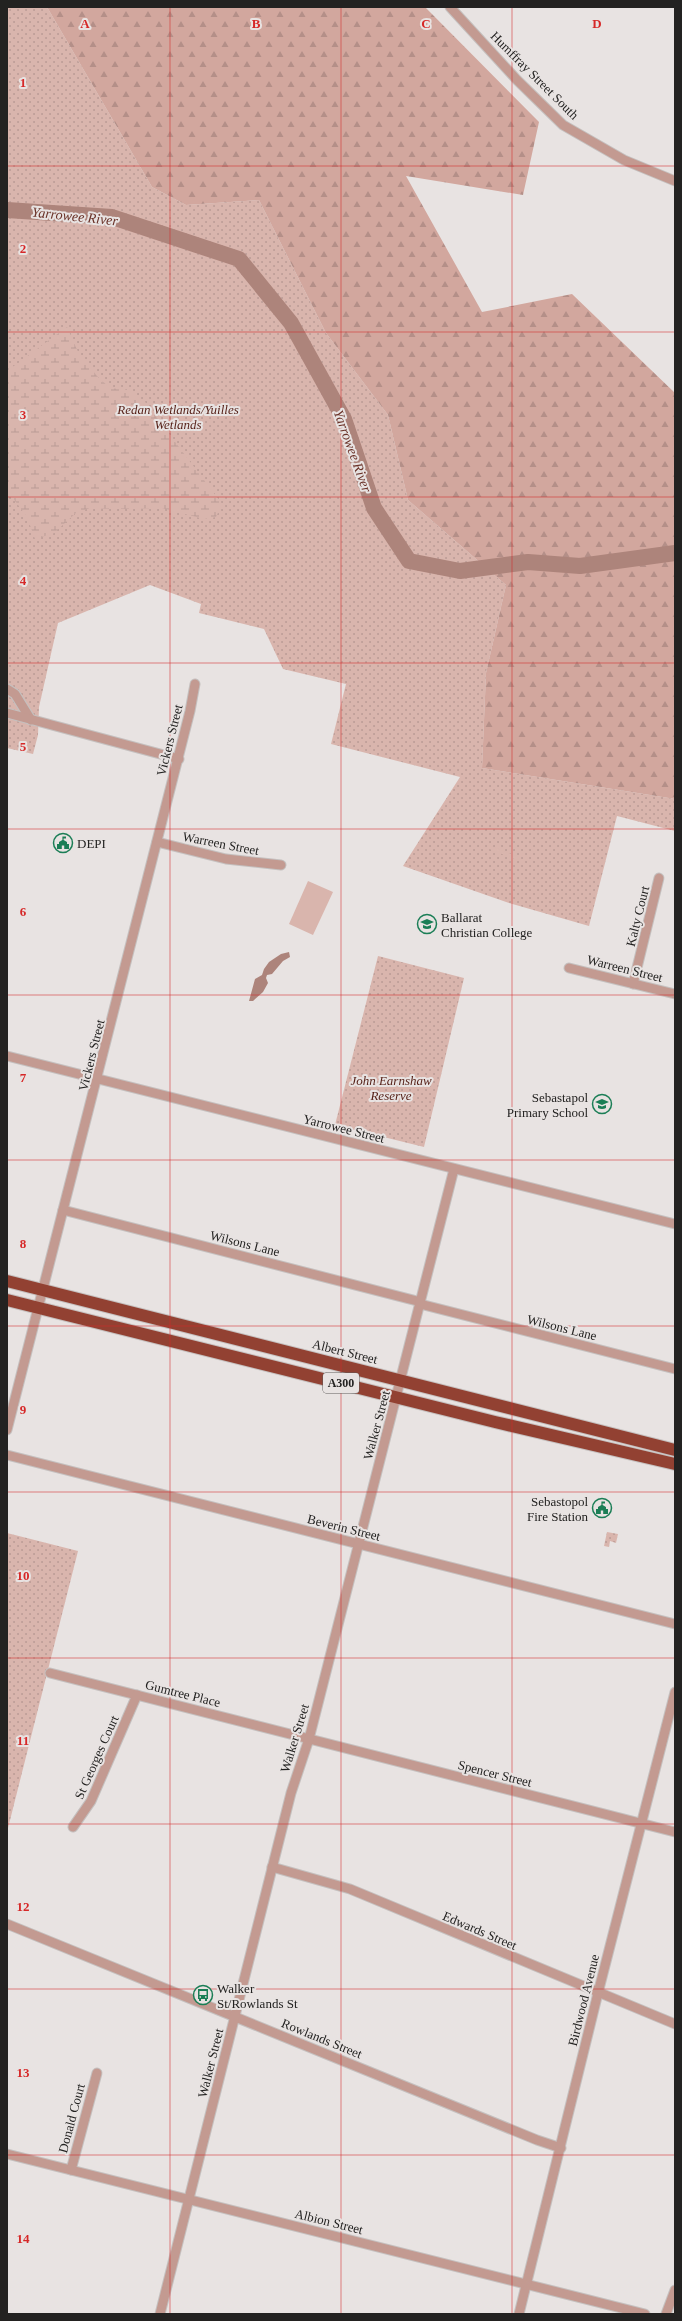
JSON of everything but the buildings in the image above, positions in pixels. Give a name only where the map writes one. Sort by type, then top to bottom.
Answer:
[{"type":"highway","name":"Albert Street","points":[[7,1281],[675,1450]]},
{"type":"highway","name":"A300","points":[[7,1300],[396,1398],[675,1464]]},
{"type":"street","name":"Humffray Street South","points":[[450,7],[517,80],[563,125],[624,160],[675,181]]},
{"type":"street","name":"Vickers Street","points":[[7,1430],[158,842],[195,684]]},
{"type":"street","points":[[7,689],[15,694],[31,720]]},
{"type":"street","points":[[7,713],[178,759]]},
{"type":"street","name":"Warreen Street","points":[[158,842],[226,859],[281,865]]},
{"type":"street","name":"Kalty Court","points":[[634,984],[660,878]]},
{"type":"street","name":"Warreen Street","points":[[569,968],[675,994]]},
{"type":"street","name":"Yarrowee Street","points":[[7,1056],[675,1224]]},
{"type":"street","name":"Walker Street","points":[[160,2314],[272,1867],[291,1794],[309,1740],[454,1169]]},
{"type":"street","name":"Wilsons Lane","points":[[63,1210],[675,1369]]},
{"type":"street","name":"Beverin Street","points":[[7,1456],[675,1624]]},
{"type":"street","name":"Gumtree Place","points":[[50,1673],[309,1740]]},
{"type":"street","name":"Birdwood Avenue","points":[[519,2314],[598,1993],[675,1692]]},
{"type":"street","name":"St Georges Court","points":[[73,1827],[91,1801],[137,1695]]},
{"type":"street","name":"Spencer Street","points":[[309,1740],[675,1832]]},
{"type":"street","name":"Edwards Street","points":[[272,1867],[350,1889],[675,2024]]},
{"type":"street","name":"Rowlands Street","points":[[7,1924],[537,2140],[561,2148]]},
{"type":"street","name":"Donald Court","points":[[71,2170],[96,2073]]},
{"type":"street","name":"Albion Street","points":[[7,2154],[645,2314]]},
{"type":"street","points":[[666,2314],[675,2290]]},
{"type":"green space","name":"Redan Wetlands/Yuilles Wetlands","points":[[7,7],[47,7],[152,187],[186,205],[259,200],[326,333],[388,415],[408,500],[506,585],[486,673],[482,768],[675,799],[675,831],[617,816],[589,926],[509,903],[403,866],[460,777],[331,744],[346,684],[283,669],[264,629],[199,613],[201,604],[150,585],[58,623],[39,707],[38,735],[33,754],[7,748]]},
{"type":"green space","points":[[47,7],[425,7],[539,122],[523,195],[406,176],[482,312],[572,294],[675,393],[675,799],[482,768],[486,673],[506,585],[408,500],[388,415],[326,333],[259,200],[186,205],[152,187]]},
{"type":"green space","points":[[67,327],[79,354],[98,377],[110,388],[129,390],[145,402],[222,504],[216,517],[204,519],[162,508],[90,508],[76,513],[54,533],[35,539],[27,517],[7,490],[7,368],[8,366],[11,368]]},
{"type":"green space","points":[[488,845],[519,857],[517,860],[487,848]]},
{"type":"green space","points":[[308,881],[333,892],[313,935],[289,924]]},
{"type":"green space","name":"John Earnshaw Reserve","points":[[378,956],[464,978],[424,1147],[335,1125]]},
{"type":"green space","points":[[607,1532],[618,1534],[616,1543],[610,1541],[609,1547],[604,1546]]},
{"type":"green space","points":[[7,1533],[78,1551],[7,1832]]},
{"type":"shaded area","points":[[289,952],[290,957],[283,961],[272,974],[267,975],[266,978],[268,983],[263,992],[253,1001],[249,1001],[255,979],[262,975],[269,962],[281,954]]},
{"type":"waterway","name":"Yarrowee River","points":[[7,210],[112,217],[239,259],[291,323],[344,419],[374,508],[409,561],[460,571],[528,562],[580,566],[675,553]]},
{"type":"place","name":"DEPI","points":[[63,843]]},
{"type":"place","name":"Ballarat Christian College","points":[[427,924]]},
{"type":"place","name":"Sebastapol Primary School","points":[[602,1104]]},
{"type":"place","name":"Sebastopol Fire Station","points":[[602,1508]]},
{"type":"place","name":"Walker St/Rowlands St","points":[[203,1995]]}]
